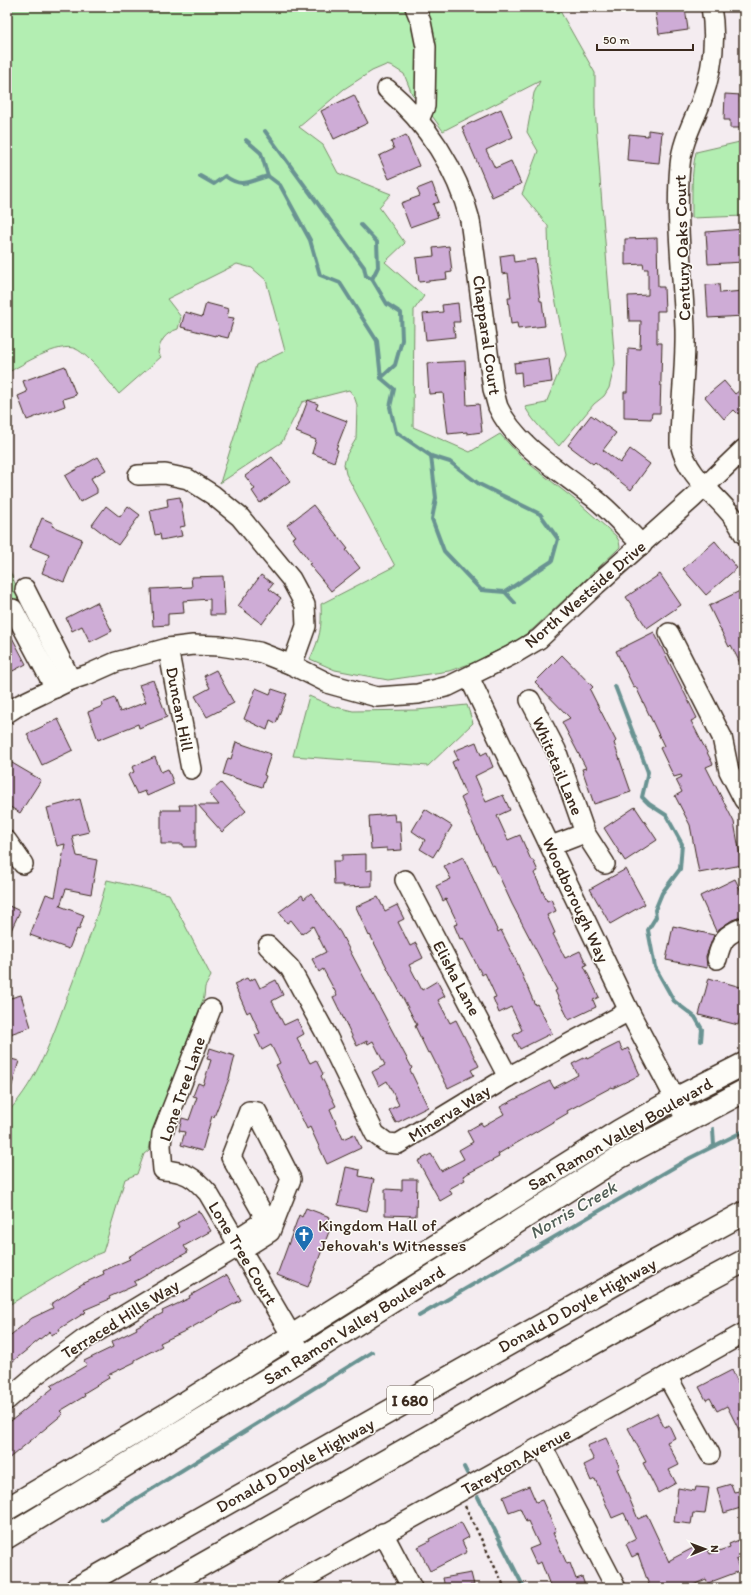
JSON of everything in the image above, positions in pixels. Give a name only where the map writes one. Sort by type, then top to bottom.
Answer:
[{"type":"main road","name":"San Ramon Valley Boulevard","points":[[7,1510],[164,1416],[574,1159],[675,1099],[744,1064]]},
{"type":"main road","name":"San Ramon Valley Boulevard","points":[[7,1537],[304,1357],[620,1157],[744,1091]]},
{"type":"main road","name":"Donald D Doyle Highway","points":[[77,1588],[634,1273],[744,1213]]},
{"type":"main road","name":"I 680","points":[[161,1588],[647,1313],[744,1261]]},
{"type":"street","points":[[415,7],[421,22],[426,47],[425,106],[419,120]]},
{"type":"street","name":"Century Oaks Court","points":[[705,486],[688,466],[680,444],[685,330],[679,186],[680,164],[684,145],[709,79],[714,35],[711,7]]},
{"type":"street","name":"Chapparal Court","points":[[387,89],[405,104],[419,120],[436,144],[454,176],[468,212],[493,389],[498,406],[506,421],[529,447],[596,499],[642,545]]},
{"type":"street","name":"North Westside Drive","points":[[7,713],[21,704],[71,680],[90,674],[116,662],[168,648],[193,645],[220,646],[259,652],[292,664],[330,684],[377,697],[418,694],[449,686],[512,655],[539,638],[642,545],[744,449]]},
{"type":"street","points":[[138,475],[165,474],[188,479],[213,495],[240,516],[291,580],[305,605],[306,626],[292,664]]},
{"type":"street","points":[[705,486],[734,518],[744,534]]},
{"type":"street","points":[[26,588],[71,680]]},
{"type":"street","points":[[13,609],[55,688]]},
{"type":"street","points":[[670,633],[722,738],[729,771],[744,800]]},
{"type":"street","name":"Duncan Hill","points":[[168,648],[191,769]]},
{"type":"street","name":"Woodborough Way","points":[[470,677],[629,1011],[686,1121]]},
{"type":"street","name":"Whitetail Lane","points":[[530,700],[556,750],[586,833],[605,864]]},
{"type":"street","name":"Whitetail Lane","points":[[551,846],[586,833]]},
{"type":"street","points":[[7,842],[23,864]]},
{"type":"street","name":"Elisha Lane","points":[[405,880],[508,1077]]},
{"type":"street","points":[[717,959],[721,942],[734,931],[744,927]]},
{"type":"street","name":"Minerva Way","points":[[268,946],[290,968],[326,1034],[375,1134],[386,1143],[398,1144],[508,1077],[629,1011]]},
{"type":"street","name":"Lone Tree Lane","points":[[163,1170],[161,1146],[162,1134],[211,1009]]},
{"type":"street","points":[[249,1111],[257,1112],[291,1179],[270,1232],[243,1242],[261,1223],[262,1212],[231,1157],[249,1111]]},
{"type":"street","name":"Lone Tree Court","points":[[163,1170],[184,1174],[196,1180],[208,1193],[243,1242],[304,1357]]},
{"type":"street","name":"Terraced Hills Way","points":[[7,1400],[37,1374],[83,1340],[243,1242]]},
{"type":"street","name":"Tareyton Avenue","points":[[287,1588],[383,1533],[458,1494],[744,1333]]},
{"type":"street","points":[[667,1376],[710,1454]]},
{"type":"street","points":[[542,1446],[616,1588]]},
{"type":"street","points":[[383,1533],[412,1588]]},
{"type":"path","points":[[458,1494],[505,1588]]},
{"type":"green space","points":[[7,7],[559,7],[595,73],[595,107],[615,364],[609,388],[604,396],[594,404],[559,446],[536,423],[525,407],[546,403],[566,355],[549,266],[548,226],[522,194],[538,151],[527,132],[534,93],[540,81],[443,131],[430,113],[412,94],[404,74],[393,67],[386,65],[372,71],[344,89],[299,127],[323,145],[338,173],[391,194],[379,207],[405,243],[385,262],[424,296],[414,310],[413,427],[470,452],[500,434],[522,458],[579,503],[616,536],[620,547],[533,629],[516,641],[475,662],[449,671],[388,680],[335,670],[310,659],[320,633],[321,604],[395,566],[346,474],[344,464],[347,454],[356,439],[357,405],[354,396],[349,390],[302,402],[282,442],[220,483],[256,365],[285,351],[266,280],[252,268],[237,264],[167,299],[181,317],[178,329],[166,335],[162,341],[158,353],[161,357],[119,394],[87,357],[76,349],[69,347],[60,348],[41,355],[7,373]]},
{"type":"green space","points":[[744,141],[744,216],[692,218],[693,176],[696,152]]},
{"type":"green space","points":[[7,564],[21,598],[7,605]]},
{"type":"green space","points":[[309,696],[332,706],[353,711],[417,710],[467,705],[473,723],[428,766],[293,756]]},
{"type":"green space","points":[[107,880],[169,894],[211,976],[205,987],[204,997],[152,1134],[149,1150],[144,1154],[137,1174],[125,1179],[103,1252],[88,1258],[7,1306],[7,1113],[28,1086],[51,1040],[90,937]]},
{"type":"building","points":[[666,7],[685,7],[688,30],[659,34],[655,9]]},
{"type":"building","points":[[725,94],[741,95],[740,102],[744,102],[744,128],[730,128],[730,120],[724,120]]},
{"type":"building","points":[[354,95],[368,123],[334,139],[321,111]]},
{"type":"building","points":[[501,109],[513,137],[486,150],[495,168],[511,161],[521,184],[492,197],[462,127]]},
{"type":"building","points":[[648,130],[662,132],[659,163],[627,160],[629,134],[648,136]]},
{"type":"building","points":[[406,135],[419,166],[389,179],[379,156],[394,149],[391,142]]},
{"type":"building","points":[[432,183],[439,202],[433,204],[438,217],[410,227],[401,203],[420,196],[417,189]]},
{"type":"building","points":[[744,229],[744,262],[708,264],[706,232]]},
{"type":"building","points":[[657,238],[658,287],[664,287],[665,311],[657,311],[657,343],[662,343],[660,413],[652,413],[651,419],[624,418],[624,392],[627,392],[628,348],[640,349],[641,321],[629,321],[628,296],[648,295],[648,269],[644,269],[643,264],[625,265],[625,239]]},
{"type":"building","points":[[449,246],[452,272],[446,273],[447,279],[419,282],[416,258],[434,256],[433,248]]},
{"type":"building","points":[[513,254],[514,262],[535,259],[540,301],[542,301],[545,326],[518,329],[517,323],[511,324],[508,298],[511,298],[508,273],[502,274],[500,256]]},
{"type":"building","points":[[719,284],[720,293],[743,291],[744,316],[708,318],[706,285]]},
{"type":"building","points":[[206,303],[229,309],[227,317],[234,318],[228,338],[181,327],[185,312],[202,317]]},
{"type":"building","points":[[458,303],[460,322],[453,322],[455,337],[426,340],[423,314],[443,312],[442,305]]},
{"type":"building","points":[[549,358],[552,382],[522,386],[521,372],[515,373],[514,363]]},
{"type":"building","points":[[465,361],[467,405],[479,404],[482,432],[448,434],[443,393],[429,394],[427,363]]},
{"type":"building","points":[[65,366],[76,395],[63,399],[65,406],[27,420],[18,396],[27,392],[23,381]]},
{"type":"building","points":[[724,381],[735,394],[744,387],[744,409],[738,414],[734,410],[724,419],[705,397]]},
{"type":"building","points":[[308,400],[318,404],[316,409],[347,421],[336,449],[338,450],[334,462],[312,453],[316,440],[296,432]]},
{"type":"building","points":[[591,415],[616,433],[603,450],[620,463],[630,449],[650,464],[631,490],[595,462],[593,464],[568,445]]},
{"type":"building","points":[[98,457],[106,470],[91,478],[97,489],[97,493],[80,502],[65,476]]},
{"type":"building","points":[[272,457],[290,481],[260,503],[252,491],[255,489],[245,476]]},
{"type":"building","points":[[180,497],[185,526],[180,527],[182,536],[161,540],[160,534],[155,535],[150,510],[168,506],[167,499]]},
{"type":"building","points":[[313,505],[348,549],[346,550],[360,568],[331,591],[309,564],[311,563],[292,538],[296,536],[287,525]]},
{"type":"building","points":[[106,506],[120,517],[128,506],[140,515],[118,545],[92,525]]},
{"type":"building","points":[[42,518],[53,523],[52,526],[82,539],[64,582],[42,573],[49,555],[30,547]]},
{"type":"building","points":[[715,541],[737,568],[706,595],[683,569]]},
{"type":"building","points":[[660,574],[681,605],[647,628],[626,597]]},
{"type":"building","points":[[261,575],[273,584],[269,589],[281,598],[262,624],[238,606]]},
{"type":"building","points":[[223,576],[225,615],[210,615],[210,599],[183,601],[184,613],[168,614],[168,625],[153,626],[151,589],[192,587],[191,577]]},
{"type":"building","points":[[744,589],[744,671],[731,645],[729,647],[709,606]]},
{"type":"building","points":[[97,602],[112,631],[90,642],[82,626],[72,631],[66,618]]},
{"type":"building","points":[[7,628],[26,664],[7,674]]},
{"type":"building","points":[[654,632],[697,718],[691,721],[713,764],[706,767],[734,822],[742,865],[699,873],[690,825],[675,796],[682,792],[676,780],[682,777],[681,775],[674,777],[660,748],[664,746],[636,687],[634,688],[616,651]]},
{"type":"building","points":[[562,655],[593,687],[590,690],[616,741],[614,743],[631,792],[594,804],[582,769],[586,768],[562,722],[570,718],[535,682]]},
{"type":"building","points":[[216,670],[234,703],[207,717],[195,696],[210,688],[204,676]]},
{"type":"building","points":[[153,680],[167,717],[139,728],[138,724],[98,740],[88,712],[103,706],[102,703],[115,698],[120,712],[146,702],[139,685]]},
{"type":"building","points":[[256,688],[270,694],[272,689],[287,694],[276,723],[270,720],[267,730],[244,719]]},
{"type":"building","points":[[58,719],[73,750],[42,765],[27,734]]},
{"type":"building","points":[[236,742],[271,754],[264,775],[266,776],[262,787],[223,774],[228,758],[231,759]]},
{"type":"building","points":[[476,742],[481,755],[487,752],[493,767],[475,776],[486,802],[503,795],[510,810],[497,816],[508,840],[520,835],[531,860],[533,860],[538,871],[534,873],[547,901],[551,899],[556,911],[547,915],[555,933],[553,934],[565,958],[580,951],[587,965],[584,966],[599,997],[593,1000],[596,1007],[569,1020],[555,991],[557,990],[512,904],[494,865],[492,866],[461,798],[466,795],[452,762],[458,759],[454,751]]},
{"type":"building","points":[[155,757],[161,772],[168,769],[174,784],[147,796],[145,791],[137,794],[128,775],[134,772],[132,767]]},
{"type":"building","points":[[7,760],[41,780],[20,813],[7,805]]},
{"type":"building","points":[[221,783],[246,811],[222,832],[198,805],[219,805],[209,793]]},
{"type":"building","points":[[80,799],[89,832],[72,836],[77,856],[97,860],[91,894],[66,889],[60,906],[84,915],[79,930],[77,929],[69,949],[30,935],[46,894],[55,897],[65,844],[57,846],[47,808]]},
{"type":"building","points":[[179,805],[196,805],[196,847],[183,847],[183,844],[161,844],[161,810],[180,810]]},
{"type":"building","points":[[635,807],[657,840],[625,861],[604,828]]},
{"type":"building","points":[[425,809],[452,826],[433,857],[420,849],[425,840],[412,831]]},
{"type":"building","points":[[394,814],[395,821],[400,821],[402,850],[387,851],[387,848],[371,849],[369,816]]},
{"type":"building","points":[[366,854],[366,871],[372,870],[372,886],[343,887],[343,885],[334,885],[333,861],[342,861],[342,855]]},
{"type":"building","points":[[463,857],[498,932],[501,930],[535,1005],[537,1004],[552,1033],[520,1049],[513,1035],[522,1030],[511,1007],[499,1013],[493,998],[496,997],[485,973],[482,975],[463,938],[460,939],[454,925],[458,924],[446,899],[443,901],[436,886],[451,879],[444,866]]},
{"type":"building","points":[[626,869],[645,904],[610,924],[590,889]]},
{"type":"building","points":[[735,879],[744,897],[744,916],[732,920],[716,931],[700,896]]},
{"type":"building","points":[[311,893],[340,932],[412,1068],[410,1070],[428,1107],[396,1123],[389,1110],[399,1105],[387,1081],[379,1086],[372,1072],[385,1065],[373,1041],[368,1044],[367,1041],[357,1046],[333,997],[337,995],[323,969],[319,972],[312,959],[326,952],[313,926],[302,934],[291,920],[287,923],[279,912],[302,895],[304,899]]},
{"type":"building","points":[[378,897],[385,911],[397,905],[404,919],[398,922],[410,946],[416,943],[423,958],[409,965],[422,990],[437,981],[445,996],[438,1000],[450,1023],[456,1020],[479,1066],[471,1070],[474,1075],[448,1088],[430,1052],[428,1053],[415,1026],[417,1025],[370,935],[369,936],[356,907]]},
{"type":"building","points":[[7,905],[20,911],[7,939]]},
{"type":"building","points":[[673,926],[714,935],[706,956],[707,968],[666,960]]},
{"type":"building","points":[[247,978],[249,981],[255,978],[260,988],[276,980],[283,995],[272,1001],[284,1025],[297,1019],[304,1034],[297,1038],[310,1063],[316,1060],[323,1074],[321,1076],[336,1106],[330,1109],[343,1139],[354,1134],[361,1148],[327,1164],[310,1127],[307,1129],[276,1065],[280,1063],[271,1045],[262,1050],[255,1035],[260,1033],[250,1011],[247,1013],[234,984]]},
{"type":"building","points":[[709,978],[744,988],[744,1000],[738,1025],[699,1015]]},
{"type":"building","points":[[21,995],[31,1027],[7,1035],[7,999]]},
{"type":"building","points":[[619,1043],[623,1051],[628,1048],[640,1075],[613,1088],[612,1087],[567,1111],[568,1113],[498,1154],[499,1157],[463,1176],[465,1180],[449,1189],[452,1194],[440,1201],[418,1161],[431,1154],[441,1171],[464,1159],[459,1150],[473,1142],[467,1131],[481,1123],[483,1126],[504,1114],[500,1107],[550,1081],[554,1088],[578,1075],[572,1064],[586,1057],[587,1059]]},
{"type":"building","points":[[210,1048],[235,1056],[229,1079],[214,1117],[212,1116],[202,1151],[181,1145],[185,1132],[179,1131],[182,1118],[189,1120],[197,1097],[193,1096],[198,1083],[203,1085],[211,1060],[207,1059]]},
{"type":"building","points":[[7,1058],[19,1061],[10,1092],[7,1092]]},
{"type":"building","points":[[346,1167],[360,1170],[359,1176],[374,1179],[367,1211],[338,1205]]},
{"type":"building","points":[[402,1179],[417,1179],[416,1216],[385,1215],[385,1189],[402,1190]]},
{"type":"building","name":"Kingdom Hall of Jehovah's Witnesses","points":[[306,1208],[330,1217],[326,1227],[330,1229],[308,1287],[277,1275],[299,1215],[302,1217]]},
{"type":"building","points":[[199,1211],[211,1231],[184,1246],[188,1252],[134,1282],[136,1285],[109,1297],[110,1299],[84,1310],[86,1312],[59,1329],[60,1331],[51,1335],[50,1331],[7,1366],[7,1338],[32,1318],[53,1308],[51,1304],[82,1284],[104,1274],[103,1271],[130,1259],[128,1257],[179,1227],[177,1223]]},
{"type":"building","points":[[227,1275],[241,1300],[160,1343],[162,1346],[135,1360],[135,1362],[108,1375],[109,1378],[84,1393],[85,1396],[60,1411],[63,1414],[7,1460],[7,1424],[53,1388],[51,1386],[87,1365],[84,1361],[113,1347],[111,1342],[137,1329],[136,1327],[163,1313],[162,1311],[190,1298],[189,1296]]},
{"type":"building","points":[[732,1370],[744,1395],[744,1440],[727,1406],[717,1411],[710,1398],[706,1400],[699,1387]]},
{"type":"building","points":[[657,1413],[664,1427],[669,1425],[675,1438],[667,1442],[679,1465],[669,1470],[676,1483],[658,1493],[643,1463],[646,1462],[628,1428]]},
{"type":"building","points":[[606,1438],[620,1468],[617,1469],[638,1519],[647,1515],[669,1562],[670,1560],[695,1547],[697,1552],[707,1548],[710,1554],[730,1547],[729,1544],[744,1538],[744,1557],[736,1560],[740,1571],[708,1583],[706,1579],[687,1588],[650,1588],[638,1554],[632,1557],[626,1544],[636,1539],[624,1513],[612,1518],[595,1479],[591,1481],[584,1465],[594,1460],[587,1446]]},
{"type":"building","points":[[731,1484],[734,1492],[744,1490],[744,1507],[724,1513],[717,1488]]},
{"type":"building","points":[[529,1486],[536,1502],[542,1500],[556,1531],[553,1533],[567,1564],[570,1563],[576,1579],[582,1577],[586,1588],[551,1588],[541,1562],[536,1564],[529,1549],[539,1545],[528,1521],[526,1522],[520,1508],[509,1512],[503,1497]]},
{"type":"building","points":[[696,1487],[709,1488],[705,1514],[693,1513],[691,1524],[674,1522],[678,1488],[695,1491]]},
{"type":"building","points":[[461,1522],[469,1537],[462,1541],[467,1552],[430,1571],[418,1547],[430,1541],[429,1539]]},
{"type":"building","points":[[471,1573],[474,1585],[470,1585],[470,1588],[445,1588],[443,1578]]},
{"type":"waterway","points":[[265,131],[364,267],[366,276],[372,279],[387,304],[401,313],[402,340],[395,365],[381,378]]},
{"type":"waterway","points":[[246,140],[261,153],[268,176]]},
{"type":"waterway","points":[[200,176],[214,184],[225,176],[231,180],[242,183],[251,182],[268,176],[280,185],[310,240],[320,275],[340,283],[377,341],[381,378],[394,389],[390,407],[396,432],[431,456],[436,498],[432,519],[444,551],[481,590],[505,592],[515,603]]},
{"type":"waterway","points":[[361,225],[377,242],[378,267],[372,279]]},
{"type":"waterway","points":[[431,456],[450,462],[479,484],[540,514],[558,539],[552,561],[505,592]]},
{"type":"waterway","points":[[615,686],[648,772],[642,797],[649,804],[666,815],[682,844],[680,869],[662,893],[655,910],[656,917],[648,930],[655,967],[674,1001],[695,1017],[702,1029],[701,1041]]},
{"type":"waterway","points":[[713,1129],[714,1146]]},
{"type":"waterway","name":"Norris Creek","points":[[419,1316],[690,1158],[744,1131]]},
{"type":"waterway","points":[[102,1520],[372,1352]]},
{"type":"waterway","name":"Norris Creek","points":[[464,1467],[467,1473]]},
{"type":"waterway","name":"Norris Creek","points":[[478,1497],[524,1588]]},
{"type":"place","name":"Kingdom Hall of Jehovah's Witnesses","points":[[304,1252]]}]
